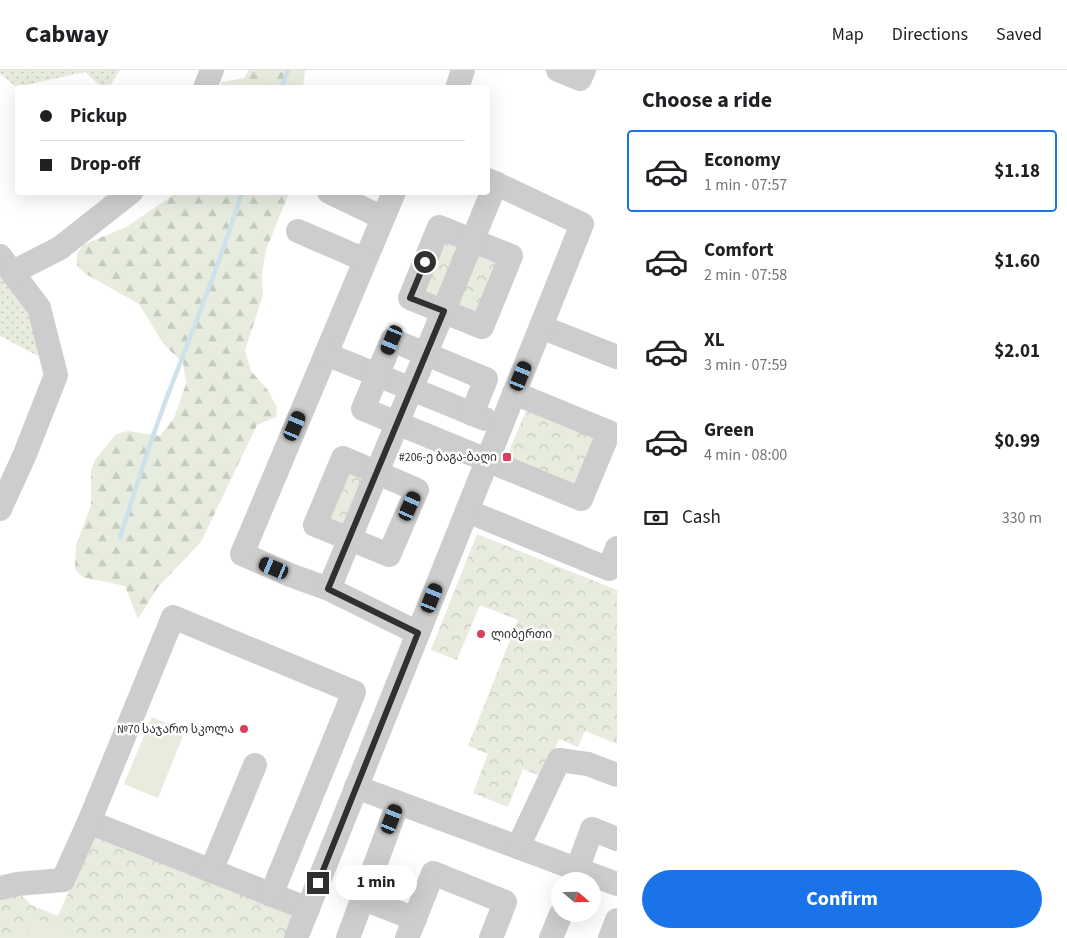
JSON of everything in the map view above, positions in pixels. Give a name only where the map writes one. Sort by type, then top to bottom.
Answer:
[{"type":"street","points":[[207,85],[212,70]]},
{"type":"street","points":[[457,85],[463,70]]},
{"type":"street","points":[[558,70],[580,79],[584,70]]},
{"type":"street","points":[[296,938],[582,224],[492,182]]},
{"type":"street","points":[[0,509],[25,454],[56,375],[39,308],[6,264],[60,248],[127,195]]},
{"type":"street","points":[[335,195],[383,218]]},
{"type":"street","points":[[393,195],[242,554],[328,589],[418,633]]},
{"type":"street","points":[[328,589],[473,240],[488,195]]},
{"type":"street","points":[[439,227],[511,256],[482,327],[444,311],[410,298],[439,227]]},
{"type":"street","points":[[298,231],[366,260]]},
{"type":"street","points":[[541,327],[617,357]]},
{"type":"street","points":[[472,414],[486,379],[392,340],[363,409],[581,499],[609,432],[514,393]]},
{"type":"street","points":[[326,354],[500,426]]},
{"type":"street","points":[[343,458],[417,490],[389,555],[349,539],[315,525],[343,458]]},
{"type":"street","points":[[467,511],[609,568],[617,548]]},
{"type":"street","points":[[0,888],[17,884],[64,880],[173,618],[354,692],[271,894]]},
{"type":"street","points":[[518,847],[558,760],[588,764],[617,775]]},
{"type":"street","points":[[211,871],[256,765]]},
{"type":"street","points":[[356,787],[518,847],[570,872]]},
{"type":"street","points":[[348,938],[398,803]]},
{"type":"street","points":[[89,822],[308,909]]},
{"type":"street","points":[[577,872],[592,829],[617,839]]},
{"type":"street","points":[[362,898],[411,928],[433,873],[505,902],[491,938]]},
{"type":"street","points":[[601,880],[617,884]]},
{"type":"street","points":[[610,938],[617,920]]},
{"type":"street","points":[[551,938],[557,922]]},
{"type":"green space","points":[[0,70],[120,70],[110,85],[100,85],[85,72],[15,86],[0,74]]},
{"type":"green space","points":[[249,70],[305,70],[303,85],[221,85],[222,82],[244,78]]},
{"type":"green space","points":[[288,195],[266,250],[262,272],[263,295],[245,350],[251,371],[267,389],[277,407],[276,417],[257,425],[201,542],[158,587],[138,619],[125,586],[82,577],[75,569],[76,546],[91,505],[91,471],[95,460],[116,434],[128,431],[160,436],[174,418],[186,384],[183,362],[165,346],[139,304],[84,273],[77,265],[77,254],[83,245],[126,227],[172,196]]},
{"type":"green space","points":[[442,232],[506,259],[480,321],[417,294]]},
{"type":"green space","points":[[0,275],[26,307],[40,357],[0,336]]},
{"type":"green space","points":[[528,406],[601,436],[581,486],[507,456]]},
{"type":"green space","points":[[345,469],[371,480],[351,528],[325,517]]},
{"type":"green space","points":[[477,534],[617,590],[617,744],[585,731],[578,747],[559,739],[543,777],[523,769],[508,807],[473,793],[488,754],[468,746],[518,620],[480,605],[457,660],[431,650]]},
{"type":"green space","points":[[152,717],[185,731],[158,798],[124,784]]},
{"type":"green space","points":[[96,830],[296,916],[287,938],[0,938],[0,897],[20,894],[31,905],[58,916]]},
{"type":"green space","points":[[33,917],[70,933],[68,938],[25,938]]},
{"type":"waterway","points":[[282,85],[288,70]]},
{"type":"waterway","points":[[120,538],[159,418],[210,286],[241,195]]},
{"type":"place","name":"#206-ე ბაგა-ბაღი","points":[[507,457]]},
{"type":"place","name":"ლიბერთი","points":[[481,634]]},
{"type":"place","name":"№70 საჯარო სკოლა","points":[[244,729]]},
{"type":"route","points":[[318,883],[418,633],[328,589],[444,311],[410,298],[425,262]]}]
